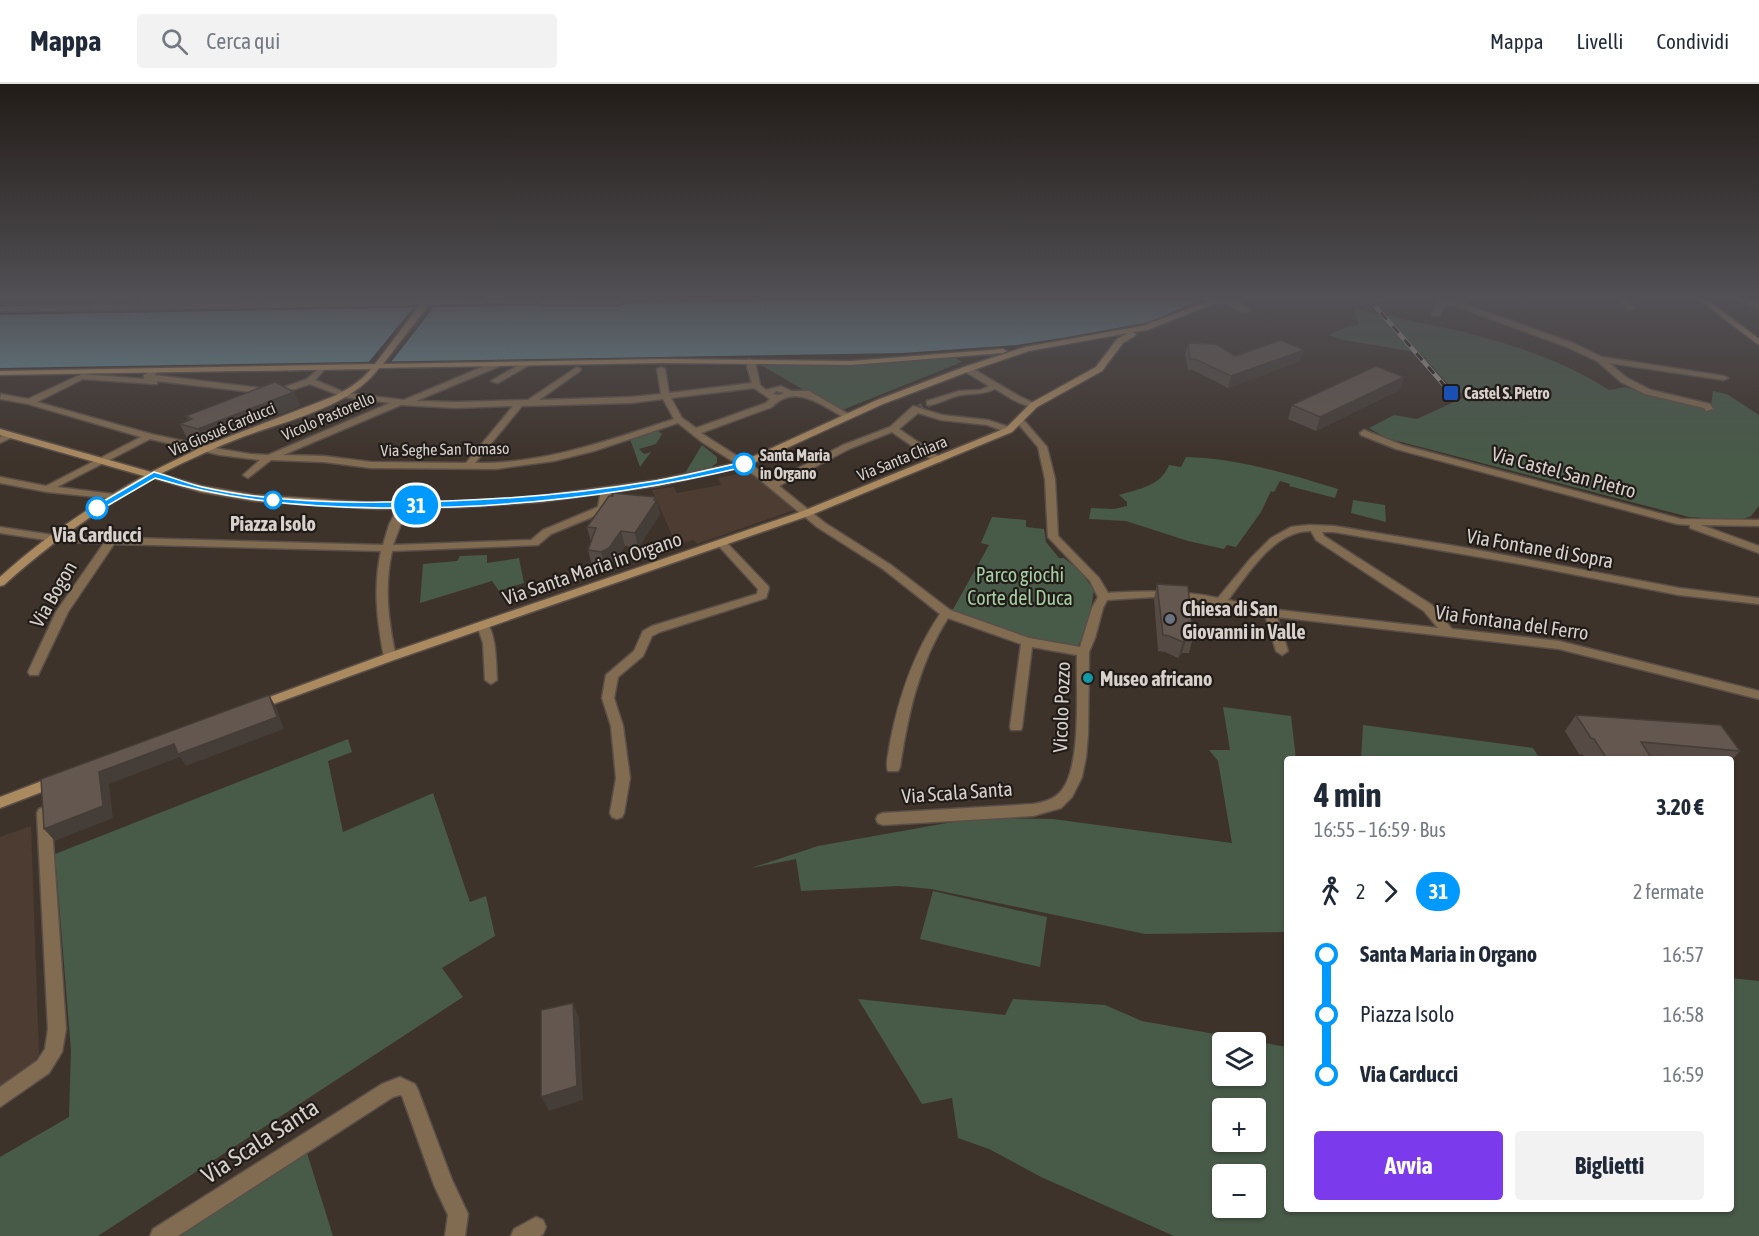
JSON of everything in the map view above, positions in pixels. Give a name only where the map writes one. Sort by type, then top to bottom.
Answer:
[{"type":"main road","points":[[368,378],[387,353]]},
{"type":"main road","points":[[368,378],[379,372],[402,367],[751,361],[873,362],[984,353]]},
{"type":"main road","points":[[0,432],[201,489],[254,498],[328,504],[403,506],[516,501],[657,483],[744,464],[848,416],[967,369],[1017,353]]},
{"type":"main road","points":[[1009,430],[1034,405],[1099,369],[1108,353]]},
{"type":"main road","points":[[957,355],[970,362],[967,369]]},
{"type":"main road","points":[[0,373],[322,368],[379,363],[402,367]]},
{"type":"main road","name":"Via Giosuè Carducci","points":[[0,583],[52,538],[113,497],[207,449],[344,395],[368,378]]},
{"type":"main road","name":"Via Santa Chiara","points":[[807,513],[1009,430]]},
{"type":"main road","name":"Via Santa Maria in Organo","points":[[247,710],[390,657],[807,513]]},
{"type":"main road","points":[[0,802],[63,778]]},
{"type":"street","points":[[1586,353],[1600,359],[1724,378]]},
{"type":"street","points":[[1600,359],[1613,372],[1648,392],[1707,406],[1709,409]]},
{"type":"street","points":[[751,361],[750,366],[761,392],[783,398],[786,391]]},
{"type":"street","name":"Vicolo Pastorello","points":[[268,458],[497,364]]},
{"type":"street","points":[[495,381],[527,364]]},
{"type":"street","points":[[29,402],[82,376],[276,393],[310,381],[322,368]]},
{"type":"street","points":[[530,403],[576,369]]},
{"type":"street","points":[[661,369],[666,397],[679,420],[744,464],[807,513],[906,581],[946,613],[1027,642],[1083,652]]},
{"type":"street","points":[[967,369],[1034,405]]},
{"type":"street","points":[[156,370],[147,377],[182,381],[186,384]]},
{"type":"street","points":[[310,381],[344,395],[403,402],[519,404],[666,397],[756,381],[786,391],[806,393],[848,416]]},
{"type":"street","points":[[930,403],[959,393],[981,392],[996,386]]},
{"type":"street","points":[[694,432],[769,405],[772,396]]},
{"type":"street","name":"Via Seghe San Tomaso","points":[[1,397],[29,402],[149,436],[250,457],[324,459],[371,465],[496,466],[572,455],[679,420]]},
{"type":"street","points":[[468,466],[519,404]]},
{"type":"street","points":[[772,486],[846,447],[893,429],[914,409],[940,417],[988,423],[1009,430]]},
{"type":"street","points":[[1019,420],[1042,447],[1050,478],[1053,537],[1095,580],[1104,597]]},
{"type":"street","points":[[893,429],[938,460]]},
{"type":"street","name":"Via Castel San Pietro","points":[[1364,434],[1399,447],[1681,522],[1759,523]]},
{"type":"street","points":[[0,440],[10,435]]},
{"type":"street","points":[[47,489],[149,436]]},
{"type":"street","points":[[249,475],[268,458]]},
{"type":"street","points":[[0,480],[47,489],[113,497]]},
{"type":"street","points":[[0,530],[52,538],[388,548],[534,543],[547,532],[603,509],[606,491]]},
{"type":"street","points":[[390,657],[381,596],[388,548],[396,519],[403,506]]},
{"type":"street","points":[[1681,522],[1759,550]]},
{"type":"street","points":[[1315,529],[1320,537],[1428,608],[1448,632]]},
{"type":"street","name":"Via Fontane di Sopra","points":[[1220,602],[1272,542],[1295,530],[1315,529],[1334,529],[1723,599],[1759,601]]},
{"type":"street","name":"Via Bogon","points":[[34,672],[62,612],[112,539]]},
{"type":"street","points":[[617,813],[623,778],[617,726],[608,698],[612,675],[639,653],[647,634],[656,629],[762,596],[764,588],[721,543]]},
{"type":"street","name":"Via Fontana del Ferro","points":[[1104,597],[1168,594],[1220,602],[1270,614],[1559,645],[1759,695]]},
{"type":"street","name":"Vicolo Pozzo","points":[[1033,810],[1056,804],[1066,796],[1073,782],[1082,751],[1083,652],[1088,644],[1099,602],[1104,597]]},
{"type":"street","points":[[893,766],[904,701],[927,643],[946,613]]},
{"type":"street","points":[[1270,614],[1282,651]]},
{"type":"street","points":[[483,625],[489,643],[491,680]]},
{"type":"street","points":[[1016,727],[1027,642]]},
{"type":"street","points":[[0,1098],[43,1067],[53,1052],[57,1029],[42,786]]},
{"type":"street","name":"Via Scala Santa","points":[[883,819],[1033,810]]},
{"type":"street","name":"Via Scala Santa","points":[[159,1236],[388,1090],[400,1086],[409,1089],[444,1185],[458,1214],[458,1229],[455,1236]]},
{"type":"shaded area","points":[[750,472],[797,509],[697,544],[694,540],[676,544],[652,490],[674,487],[677,493],[721,485],[718,478]]},
{"type":"shaded area","points":[[31,826],[39,1055],[23,1077],[0,1091],[0,837]]},
{"type":"green space","points":[[1420,353],[1531,353],[1580,373],[1609,390],[1625,387],[1654,396],[1711,406],[1713,391],[1727,394],[1759,415],[1759,506],[1751,516],[1740,520],[1689,517],[1386,438],[1369,428],[1394,415],[1417,419],[1465,397],[1454,385],[1448,384]]},
{"type":"green space","points":[[956,358],[962,362],[840,411],[759,364],[860,365]]},
{"type":"green space","points":[[657,430],[662,434],[656,444],[639,449],[644,454],[651,452],[640,467],[630,439]]},
{"type":"green space","points":[[702,445],[717,457],[717,463],[708,469],[685,473]]},
{"type":"green space","points":[[1186,457],[1244,464],[1338,489],[1335,498],[1289,486],[1290,484],[1280,481],[1274,492],[1271,491],[1261,512],[1236,547],[1227,545],[1224,549],[1188,541],[1126,521],[1089,519],[1091,508],[1114,509],[1127,506],[1127,502],[1119,495],[1155,482],[1161,478],[1169,465],[1181,467]]},
{"type":"green space","points":[[1353,500],[1385,505],[1386,522],[1351,513]]},
{"type":"green space","name":"Parco giochi Corte del Duca","points":[[992,517],[1026,520],[1026,527],[1044,529],[1046,542],[1059,558],[1064,558],[1080,571],[1094,590],[1088,628],[1077,647],[1023,637],[952,611],[989,545],[981,543]]},
{"type":"green space","points":[[487,555],[487,563],[519,558],[524,583],[499,591],[492,581],[420,603],[423,564],[457,561],[460,556]]},
{"type":"green space","points":[[1223,707],[1291,716],[1296,756],[1284,756],[1284,932],[1145,934],[931,889],[899,886],[801,891],[796,859],[751,868],[818,846],[975,818],[1053,819],[1232,843],[1218,761],[1209,750],[1230,750]]},
{"type":"green space","points":[[1363,725],[1533,748],[1538,756],[1361,756]]},
{"type":"green space","points":[[348,739],[352,752],[328,761],[343,832],[433,793],[470,902],[486,896],[495,936],[442,968],[463,997],[98,1236],[0,1236],[0,1157],[69,1117],[71,1050],[55,854]]},
{"type":"green space","points":[[933,891],[1047,917],[1040,967],[920,939]]},
{"type":"green space","points":[[1734,978],[1759,981],[1759,1236],[1174,1236],[1041,1177],[989,1149],[958,1138],[952,1098],[922,1104],[858,999],[1005,1015],[1013,999],[1105,1005],[1142,1021],[1212,1034],[1212,1086],[1266,1086],[1266,1043],[1284,1046],[1284,1212],[1734,1212]]},
{"type":"green space","points":[[307,1153],[333,1236],[179,1236]]},
{"type":"water","points":[[0,353],[905,353],[902,353],[0,368]]},
{"type":"pier","points":[[376,353],[398,353],[391,362],[368,363]]},
{"type":"building","points":[[1189,353],[1230,353],[1235,356],[1244,353],[1296,353],[1231,376],[1195,359],[1190,359]]},
{"type":"building","points":[[1376,366],[1404,377],[1320,417],[1292,405]]},
{"type":"building","points":[[275,382],[294,392],[198,429],[180,424],[192,419],[186,416]]},
{"type":"building","points":[[613,493],[655,497],[654,500],[657,500],[635,533],[621,531],[609,548],[601,552],[588,550],[596,528],[587,527],[609,496],[613,496]]},
{"type":"building","points":[[1157,584],[1188,586],[1193,637],[1187,637],[1183,642],[1163,635]]},
{"type":"building","points":[[269,695],[277,717],[178,754],[174,744],[99,772],[103,806],[44,829],[41,779]]},
{"type":"building","points":[[1576,715],[1721,725],[1740,751],[1641,742],[1650,756],[1605,756]]},
{"type":"building","points":[[573,1003],[577,1086],[541,1097],[541,1010]]},
{"type":"tunnel","points":[[916,410],[930,403]]},
{"type":"railway","points":[[1416,353],[1444,385]]},
{"type":"bus line","name":"31","points":[[97,508],[154,475],[201,489],[284,501],[350,505],[432,505],[516,501],[606,491],[710,473],[744,464]]},
{"type":"place","name":"Castel S. Pietro","points":[[1451,393]]},
{"type":"place","name":"Santa Maria in Organo","points":[[744,464]]},
{"type":"place","name":"Piazza Isolo","points":[[273,500]]},
{"type":"place","name":"Via Carducci","points":[[97,508]]},
{"type":"place","name":"Chiesa di San Giovanni in Valle","points":[[1170,619]]},
{"type":"place","name":"Museo africano","points":[[1088,678]]}]
